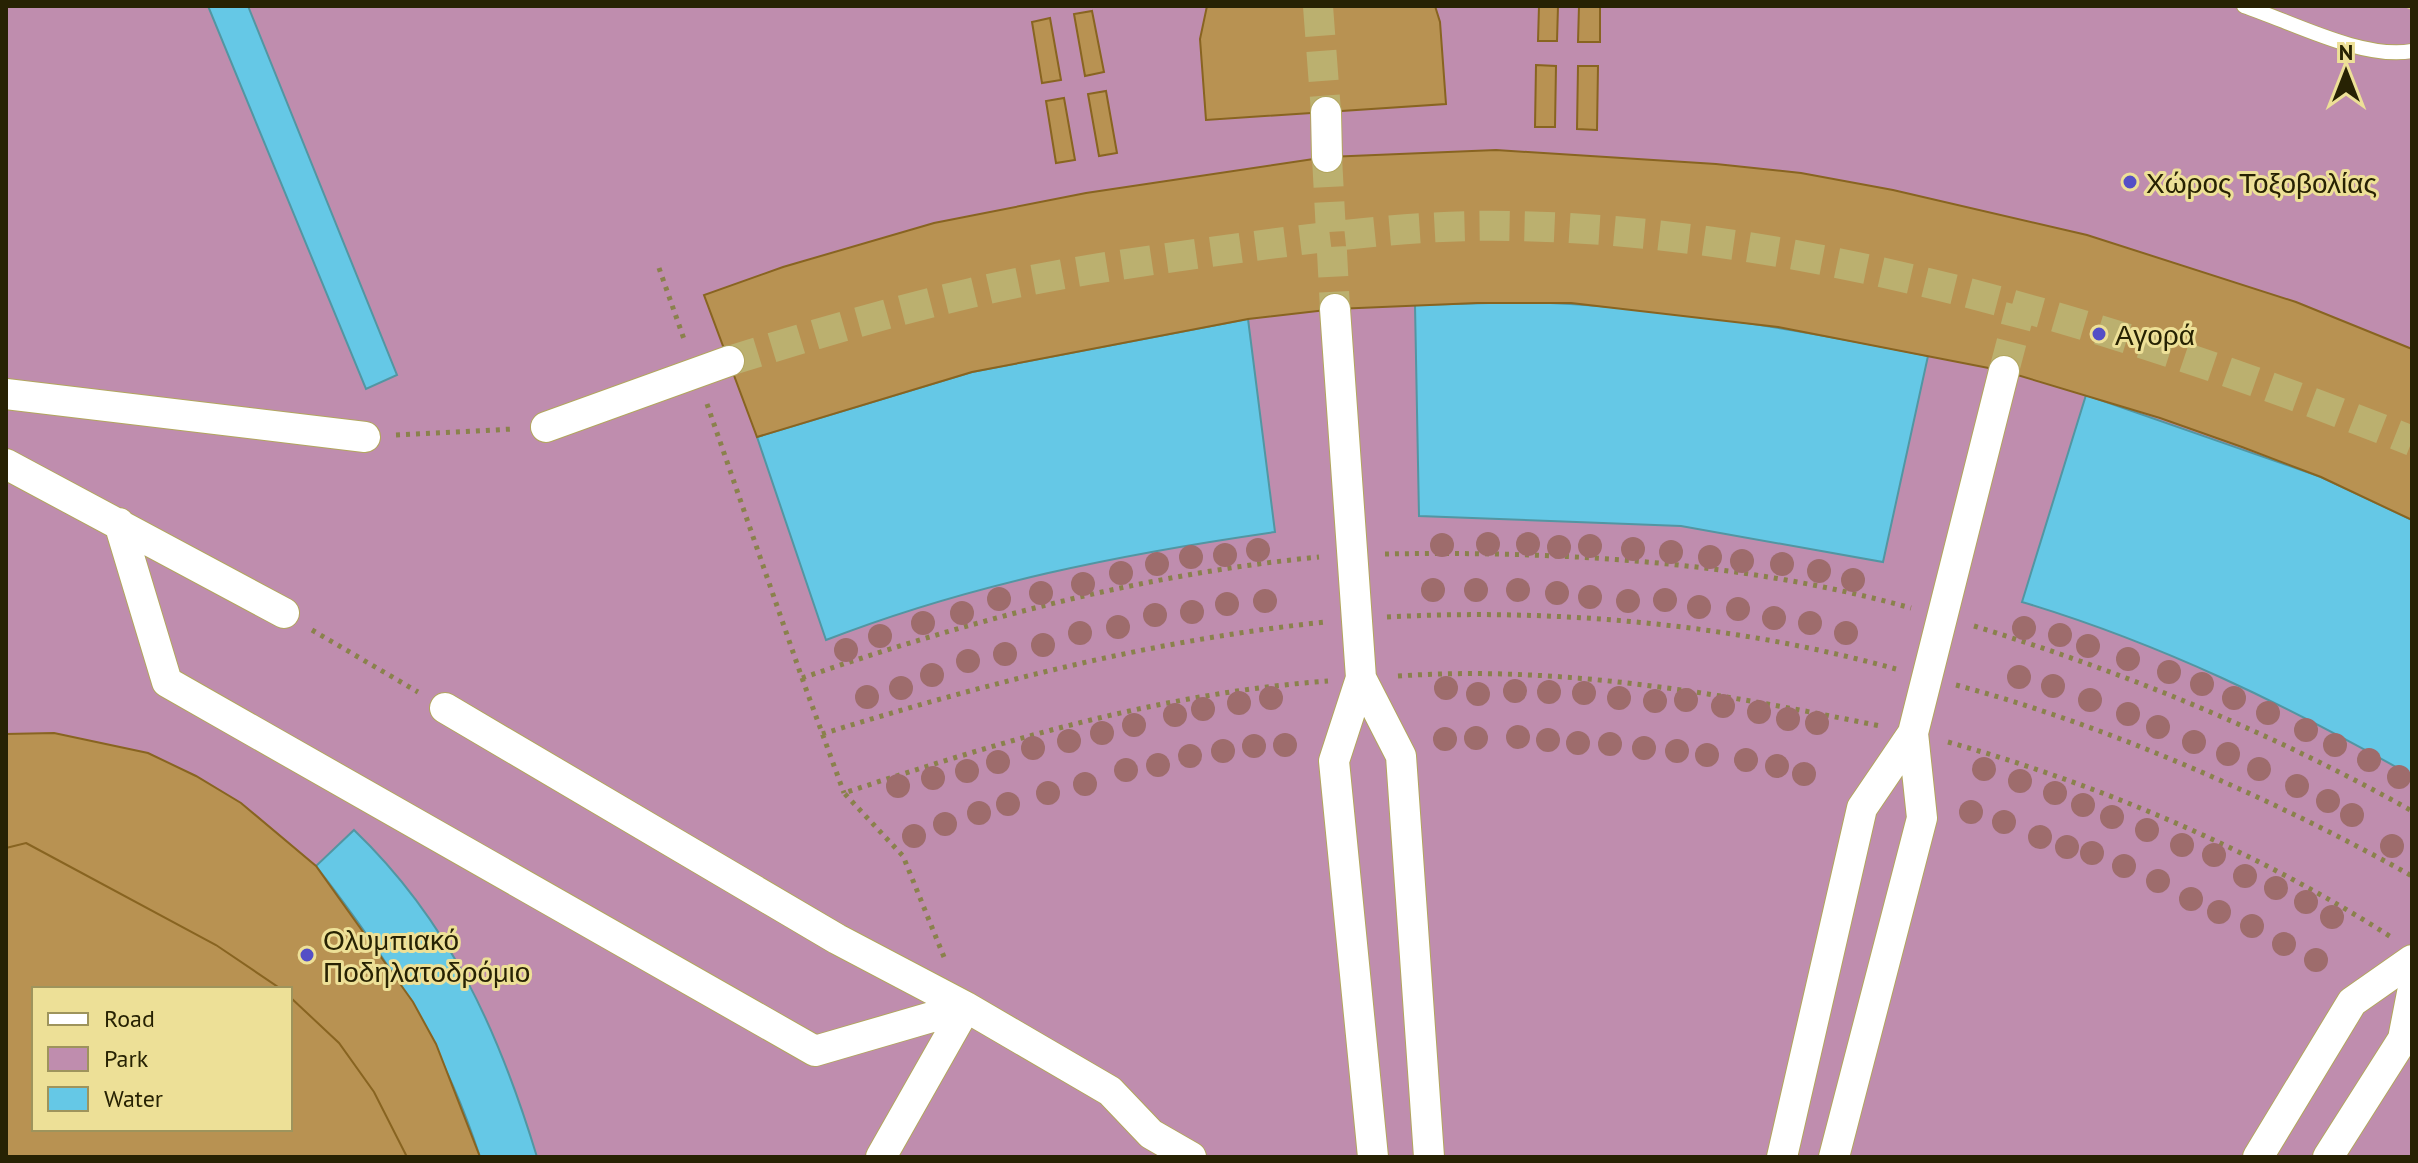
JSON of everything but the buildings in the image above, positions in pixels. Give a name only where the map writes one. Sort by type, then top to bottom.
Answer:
[{"type":"street","points":[[1326,112],[1327,157]]},
{"type":"street","points":[[1335,309],[1361,678],[1334,761],[1373,1157]]},
{"type":"street","points":[[546,427],[729,361]]},
{"type":"street","points":[[1782,1157],[1862,808],[1913,733],[2004,371]]},
{"type":"street","points":[[6,394],[365,437]]},
{"type":"street","points":[[6,464],[284,613]]},
{"type":"street","points":[[119,523],[167,682],[180,690],[815,1051],[966,1007]]},
{"type":"street","points":[[1361,678],[1401,756],[1429,1157]]},
{"type":"street","points":[[445,708],[837,939],[966,1007],[1110,1091],[1151,1134],[1191,1157]]},
{"type":"street","points":[[1834,1157],[1922,818],[1913,733]]},
{"type":"street","points":[[2258,1157],[2352,1002],[2407,952]]},
{"type":"street","points":[[2328,1157],[2403,1039],[2412,993]]},
{"type":"street","points":[[881,1157],[966,1007]]},
{"type":"lane","points":[[2244,6],[2372,50],[2396,54],[2412,51]]},
{"type":"path","points":[[659,268],[844,793],[903,856],[966,1007]]},
{"type":"path","points":[[365,437],[546,427]]},
{"type":"path","points":[[802,678],[968,626],[1085,596],[1219,570],[1351,554],[1514,556],[1702,568],[1874,598],[2085,661],[2309,756],[2412,811]]},
{"type":"path","points":[[284,613],[445,708]]},
{"type":"path","points":[[822,734],[957,692],[1075,662],[1287,626],[1422,615],[1555,617],[1674,626],[1801,646],[1994,695],[2169,759],[2366,850],[2412,876]]},
{"type":"path","points":[[844,793],[997,745],[1145,706],[1232,691],[1427,674],[1625,681],[1772,702],[1913,733],[2027,768],[2230,847],[2292,878],[2407,952]]},
{"type":"green space","points":[[6,6],[2401,6],[2412,10],[2412,1157],[6,1157]]},
{"type":"water","points":[[208,6],[248,6],[397,375],[366,389]]},
{"type":"water","points":[[1527,302],[1628,308],[1729,320],[1928,356],[1883,562],[1681,526],[1419,516],[1415,305]]},
{"type":"water","points":[[1248,319],[1275,532],[1161,550],[1047,573],[935,603],[826,640],[757,437],[972,372]]},
{"type":"water","points":[[2086,395],[2321,477],[2412,520],[2412,776],[2318,725],[2173,656],[2022,602]]},
{"type":"water","points":[[354,830],[418,902],[467,981],[506,1066],[537,1157],[480,1157],[449,1077],[412,1004],[367,935],[316,866]]},
{"type":"tunnel","points":[[1318,6],[1326,112]]},
{"type":"tunnel","points":[[1327,157],[1335,309]]},
{"type":"tunnel","points":[[729,361],[910,308],[1077,272],[1351,234],[1513,226],[1627,232],[1742,246],[1857,267],[1971,294],[2196,361],[2412,441]]},
{"type":"tunnel","points":[[2004,371],[2021,306]]},
{"type":"place","name":"Χώρος Τοξοβολίας","points":[[2130,182]]},
{"type":"place","name":"Αγορά","points":[[2099,334]]},
{"type":"place","name":"Ολυμπιακό Ποδηλατοδρόμιο","points":[[307,955]]}]
